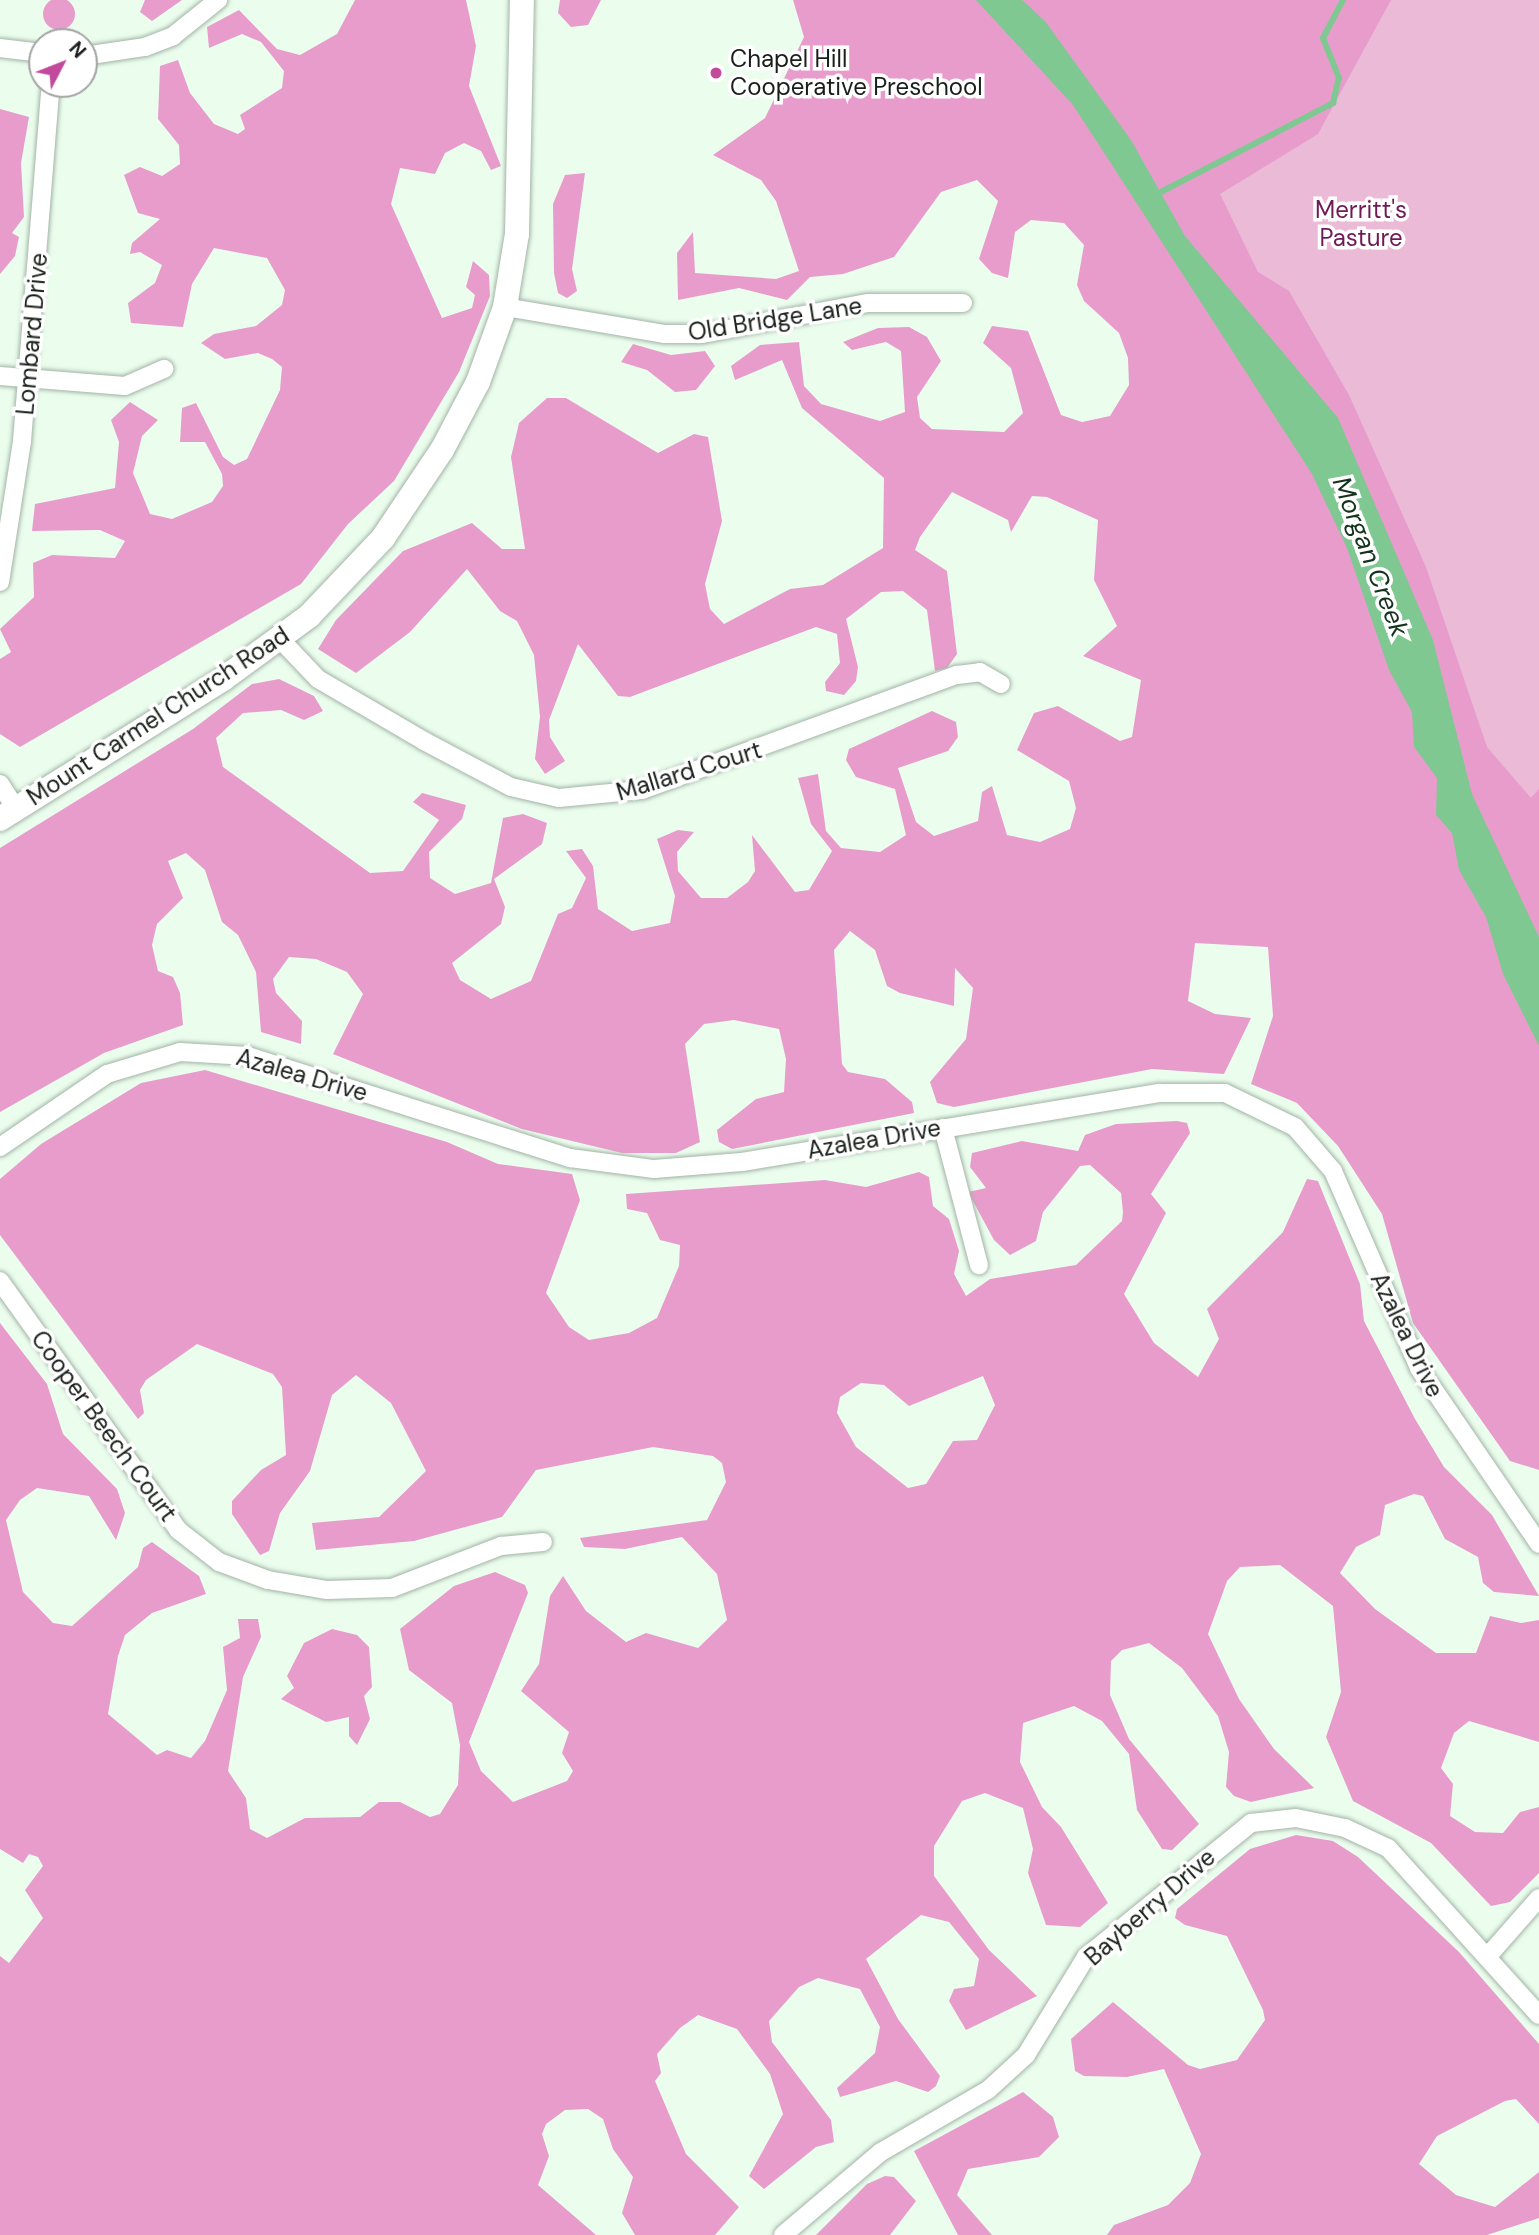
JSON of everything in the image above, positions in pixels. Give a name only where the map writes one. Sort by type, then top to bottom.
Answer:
[{"type":"main road","name":"Mount Carmel Church Road","points":[[8,814],[280,639],[354,570],[413,495],[478,382],[505,307],[517,234],[522,0]]},
{"type":"street","points":[[98,54],[145,47],[173,36],[218,0]]},
{"type":"street","points":[[0,48],[28,51]]},
{"type":"street","name":"Lombard Drive","points":[[0,582],[28,378],[50,98]]},
{"type":"street","name":"Old Bridge Lane","points":[[505,307],[664,334],[702,334],[869,303],[963,303]]},
{"type":"street","points":[[0,376],[125,386],[164,369]]},
{"type":"street","name":"Mallard Court","points":[[280,639],[318,679],[424,741],[511,787],[559,798],[642,790],[957,675],[980,672],[1001,684]]},
{"type":"street","points":[[0,784],[8,814]]},
{"type":"street","name":"Azalea Drive","points":[[0,1147],[107,1074],[156,1056],[210,1051],[294,1069],[523,1145],[613,1166],[685,1169],[1197,1090],[1225,1093],[1275,1113],[1333,1171],[1419,1368],[1539,1544]]},
{"type":"street","points":[[943,1128],[979,1265]]},
{"type":"street","name":"Cooper Beech Court","points":[[0,1281],[170,1519],[219,1562],[268,1580],[327,1590],[392,1588],[501,1546],[543,1542]]},
{"type":"street","name":"Bayberry Drive","points":[[783,2235],[881,2152],[988,2090],[1026,2055],[1086,1957],[1251,1823],[1296,1818],[1345,1828],[1388,1848],[1488,1955],[1539,2015]]},
{"type":"street","points":[[1488,1955],[1539,1898]]},
{"type":"green space","name":"Merritt's Pasture","points":[[1084,0],[1539,0],[1539,1027]]},
{"type":"shaded area","points":[[65,-1],[71,2],[74,8],[71,26],[47,26],[43,14],[47,2]]},
{"type":"shaded area","points":[[145,0],[182,0],[152,21],[140,12]]},
{"type":"shaded area","points":[[355,0],[466,0],[476,46],[469,86],[501,166],[491,170],[481,151],[464,143],[445,153],[435,174],[400,168],[391,204],[442,318],[472,308],[475,295],[466,287],[473,261],[489,275],[490,296],[459,372],[394,481],[348,524],[301,584],[20,747],[0,734],[0,659],[11,652],[0,629],[34,597],[33,563],[52,555],[115,558],[125,541],[100,530],[32,531],[35,504],[115,488],[119,442],[111,420],[130,402],[158,420],[142,436],[133,473],[150,514],[172,519],[212,502],[223,486],[222,474],[205,442],[180,442],[182,408],[196,403],[223,457],[234,465],[247,459],[280,390],[282,367],[272,359],[258,353],[225,359],[201,343],[214,334],[256,326],[282,305],[285,290],[267,258],[214,248],[192,284],[183,327],[131,323],[128,303],[155,283],[162,265],[140,252],[130,254],[132,243],[160,219],[138,213],[124,175],[140,167],[162,176],[180,164],[179,145],[158,119],[160,66],[178,60],[190,93],[214,124],[238,134],[245,129],[240,115],[282,88],[284,71],[261,42],[242,34],[209,48],[207,27],[239,10],[277,49],[300,55],[337,34]]},
{"type":"shaded area","points":[[560,0],[601,0],[588,25],[571,27],[558,13]]},
{"type":"shaded area","points":[[793,0],[1391,0],[1318,134],[1220,194],[1258,272],[1289,291],[1349,395],[1426,567],[1487,747],[1531,798],[1539,789],[1539,1470],[1510,1461],[1413,1323],[1382,1214],[1338,1146],[1297,1103],[1251,1084],[1273,1016],[1268,947],[1195,943],[1188,1001],[1215,1014],[1251,1018],[1224,1074],[1152,1069],[954,1107],[937,1103],[930,1082],[966,1039],[973,988],[955,968],[954,1006],[900,993],[887,986],[875,950],[850,931],[834,950],[842,1064],[848,1072],[885,1079],[912,1102],[914,1113],[732,1149],[719,1142],[717,1130],[756,1099],[784,1092],[786,1059],[779,1029],[734,1020],[704,1024],[685,1044],[700,1142],[676,1153],[622,1153],[522,1129],[333,1054],[363,994],[347,972],[316,959],[289,957],[273,979],[276,993],[302,1021],[301,1044],[261,1032],[256,972],[238,935],[222,922],[205,870],[186,853],[168,861],[183,898],[157,924],[152,945],[158,971],[173,977],[180,993],[183,1025],[104,1053],[0,1112],[0,848],[193,729],[252,684],[279,679],[314,696],[323,711],[304,720],[281,710],[243,713],[216,738],[223,767],[370,873],[403,871],[439,820],[413,802],[422,793],[466,805],[462,819],[429,852],[430,878],[455,894],[491,883],[503,818],[523,814],[547,823],[542,844],[494,879],[505,907],[501,924],[452,963],[460,980],[491,999],[531,981],[558,914],[572,908],[586,878],[566,851],[582,849],[593,866],[598,909],[632,931],[670,923],[675,896],[657,839],[678,830],[694,832],[677,852],[678,871],[701,898],[727,898],[748,882],[755,871],[752,835],[795,892],[809,890],[832,851],[811,824],[798,778],[818,774],[826,831],[841,848],[880,852],[906,835],[895,789],[856,777],[846,760],[849,749],[932,711],[956,722],[958,737],[948,751],[898,768],[916,822],[934,836],[978,821],[982,792],[992,786],[1007,835],[1040,842],[1070,829],[1076,808],[1069,781],[1017,750],[1034,713],[1058,706],[1120,741],[1132,737],[1141,680],[1083,656],[1117,626],[1094,580],[1098,520],[1047,497],[1032,496],[1011,532],[1008,520],[952,492],[920,537],[915,550],[947,571],[957,654],[947,668],[935,671],[927,610],[903,591],[881,592],[846,619],[858,667],[856,681],[844,695],[826,691],[825,682],[840,663],[837,634],[816,627],[630,697],[618,696],[578,644],[549,720],[550,737],[565,761],[545,774],[535,759],[540,717],[534,655],[517,621],[500,611],[467,569],[410,632],[356,673],[318,649],[336,620],[403,551],[472,523],[502,549],[525,549],[511,457],[519,423],[547,398],[566,398],[658,453],[694,434],[708,437],[722,521],[705,584],[710,609],[724,624],[790,589],[823,585],[883,548],[884,478],[802,408],[782,360],[735,380],[731,366],[760,345],[799,342],[804,386],[821,404],[880,421],[905,412],[901,351],[886,342],[852,350],[843,342],[878,328],[909,327],[927,337],[941,361],[917,397],[920,418],[932,429],[1004,432],[1023,413],[1011,368],[983,343],[992,326],[1028,331],[1061,415],[1082,422],[1110,416],[1129,385],[1128,358],[1119,333],[1084,301],[1077,285],[1084,245],[1064,223],[1031,220],[1015,232],[1008,278],[992,273],[979,259],[998,201],[977,180],[941,192],[894,257],[843,274],[810,277],[787,300],[739,288],[678,300],[677,253],[693,232],[695,273],[776,279],[799,271],[776,201],[761,180],[713,155],[765,118],[804,37]]},
{"type":"shaded area","points":[[0,109],[29,117],[21,163],[24,217],[12,233],[19,237],[15,256],[0,274]]},
{"type":"shaded area","points":[[585,173],[572,269],[577,291],[567,298],[558,293],[554,273],[553,204],[565,175]]},
{"type":"shaded area","points":[[633,344],[671,355],[705,351],[715,366],[696,390],[675,392],[647,370],[621,362]]},
{"type":"shaded area","points":[[205,1070],[447,1142],[498,1164],[572,1174],[580,1200],[546,1293],[569,1327],[589,1340],[629,1333],[657,1318],[679,1266],[680,1245],[660,1240],[647,1213],[627,1209],[626,1194],[825,1180],[866,1187],[919,1172],[929,1177],[933,1206],[949,1219],[959,1251],[954,1274],[966,1296],[990,1279],[1076,1265],[1122,1221],[1123,1212],[1121,1193],[1090,1165],[1080,1166],[1043,1212],[1036,1241],[1010,1255],[994,1240],[968,1192],[986,1188],[970,1167],[972,1153],[1022,1141],[1078,1151],[1085,1135],[1116,1124],[1177,1121],[1187,1123],[1190,1133],[1151,1194],[1166,1213],[1124,1294],[1154,1343],[1198,1377],[1219,1339],[1207,1309],[1283,1232],[1307,1179],[1318,1181],[1360,1284],[1364,1321],[1415,1419],[1444,1467],[1492,1515],[1539,1596],[1494,1592],[1483,1583],[1478,1557],[1445,1539],[1423,1496],[1414,1494],[1385,1505],[1380,1535],[1356,1547],[1340,1573],[1375,1609],[1436,1653],[1476,1653],[1490,1616],[1521,1623],[1539,1620],[1539,1742],[1469,1721],[1454,1733],[1441,1768],[1453,1784],[1450,1816],[1475,1832],[1503,1833],[1520,1812],[1539,1807],[1539,1873],[1510,1902],[1491,1906],[1431,1843],[1353,1801],[1326,1737],[1341,1692],[1333,1606],[1280,1565],[1240,1567],[1227,1581],[1208,1634],[1239,1699],[1274,1749],[1314,1788],[1251,1802],[1234,1796],[1226,1787],[1229,1752],[1218,1716],[1182,1668],[1149,1643],[1122,1650],[1111,1661],[1110,1695],[1129,1739],[1199,1824],[1172,1850],[1162,1849],[1137,1810],[1129,1754],[1102,1721],[1074,1706],[1023,1723],[1020,1762],[1042,1807],[1061,1827],[1108,1903],[1080,1927],[1046,1925],[1028,1873],[1033,1849],[1023,1808],[985,1793],[962,1801],[934,1846],[934,1876],[989,1950],[1037,1996],[966,2030],[949,2001],[954,1989],[974,1986],[979,1959],[949,1922],[921,1915],[866,1959],[898,2019],[940,2076],[936,2086],[928,2092],[896,2081],[840,2097],[837,2088],[875,2053],[880,2027],[860,1989],[818,1978],[799,1987],[769,2021],[772,2042],[831,2120],[834,2142],[816,2147],[764,2189],[749,2176],[783,2114],[770,2074],[737,2029],[698,2015],[680,2028],[657,2054],[661,2073],[655,2081],[686,2154],[739,2207],[715,2235],[635,2235],[622,2213],[633,2177],[613,2149],[603,2119],[588,2109],[565,2110],[546,2124],[542,2134],[549,2156],[538,2185],[596,2235],[0,2235],[0,1956],[9,1963],[43,1918],[25,1890],[43,1866],[38,1857],[29,1854],[23,1863],[0,1849],[0,1323],[47,1384],[63,1434],[117,1489],[125,1513],[116,1540],[89,1496],[37,1488],[20,1500],[6,1520],[23,1592],[53,1623],[72,1626],[138,1567],[143,1548],[152,1542],[199,1576],[206,1594],[152,1613],[125,1635],[118,1656],[108,1714],[157,1755],[167,1750],[191,1758],[205,1741],[227,1690],[223,1647],[240,1638],[238,1619],[258,1619],[261,1637],[243,1677],[228,1771],[246,1798],[250,1829],[267,1838],[305,1818],[360,1817],[379,1802],[400,1802],[430,1817],[440,1814],[458,1785],[460,1745],[452,1703],[409,1670],[400,1629],[454,1586],[495,1572],[525,1585],[528,1593],[469,1742],[481,1771],[513,1802],[567,1781],[573,1771],[562,1753],[569,1732],[521,1691],[539,1664],[550,1596],[563,1576],[586,1611],[626,1642],[646,1633],[698,1648],[727,1620],[717,1574],[682,1537],[625,1549],[584,1547],[580,1538],[707,1520],[726,1482],[722,1463],[713,1456],[653,1447],[536,1470],[502,1517],[414,1541],[316,1550],[312,1523],[379,1517],[426,1471],[391,1403],[356,1375],[332,1395],[310,1471],[280,1513],[269,1551],[260,1555],[232,1514],[232,1501],[261,1470],[286,1455],[282,1387],[273,1374],[197,1344],[146,1380],[140,1390],[144,1413],[138,1419],[0,1235],[0,1179],[41,1144],[141,1083]],"holes":[[[983,1376],[995,1405],[977,1440],[953,1441],[926,1484],[908,1488],[856,1447],[837,1413],[840,1397],[861,1383],[884,1385],[909,1406]]]},
{"type":"shaded area","points":[[332,1629],[357,1635],[369,1647],[372,1687],[364,1696],[370,1719],[357,1745],[349,1736],[349,1717],[326,1722],[281,1699],[294,1688],[287,1676],[304,1643]]},
{"type":"shaded area","points":[[1296,1835],[1333,1841],[1358,1857],[1459,1952],[1539,2044],[1539,2124],[1516,2099],[1505,2101],[1437,2136],[1419,2164],[1456,2195],[1495,2207],[1539,2172],[1539,2218],[1487,2235],[1107,2235],[1114,2225],[1168,2205],[1190,2183],[1201,2154],[1164,2069],[1127,2077],[1084,2076],[1075,2071],[1071,2039],[1113,2002],[1188,2065],[1200,2069],[1237,2060],[1265,2020],[1263,2010],[1227,1936],[1185,1925],[1175,1918],[1177,1909],[1250,1849]]},
{"type":"shaded area","points":[[1023,2092],[1053,2117],[1059,2137],[1039,2157],[968,2169],[957,2195],[992,2235],[958,2235],[914,2151]]},
{"type":"shaded area","points":[[885,2176],[894,2177],[916,2201],[890,2235],[816,2235],[867,2184]]},
{"type":"water","name":"Morgan Creek","points":[[976,0],[1022,0],[1045,21],[1131,140],[1185,236],[1338,418],[1433,640],[1472,794],[1539,937],[1539,1046],[1503,974],[1486,917],[1459,870],[1452,833],[1436,815],[1437,778],[1414,747],[1412,712],[1389,670],[1347,548],[1312,474],[1073,105]]},
{"type":"waterway","points":[[1153,196],[1333,103],[1339,78],[1323,38],[1343,0]]},
{"type":"place","name":"Chapel Hill Cooperative Preschool","points":[[716,73]]}]
